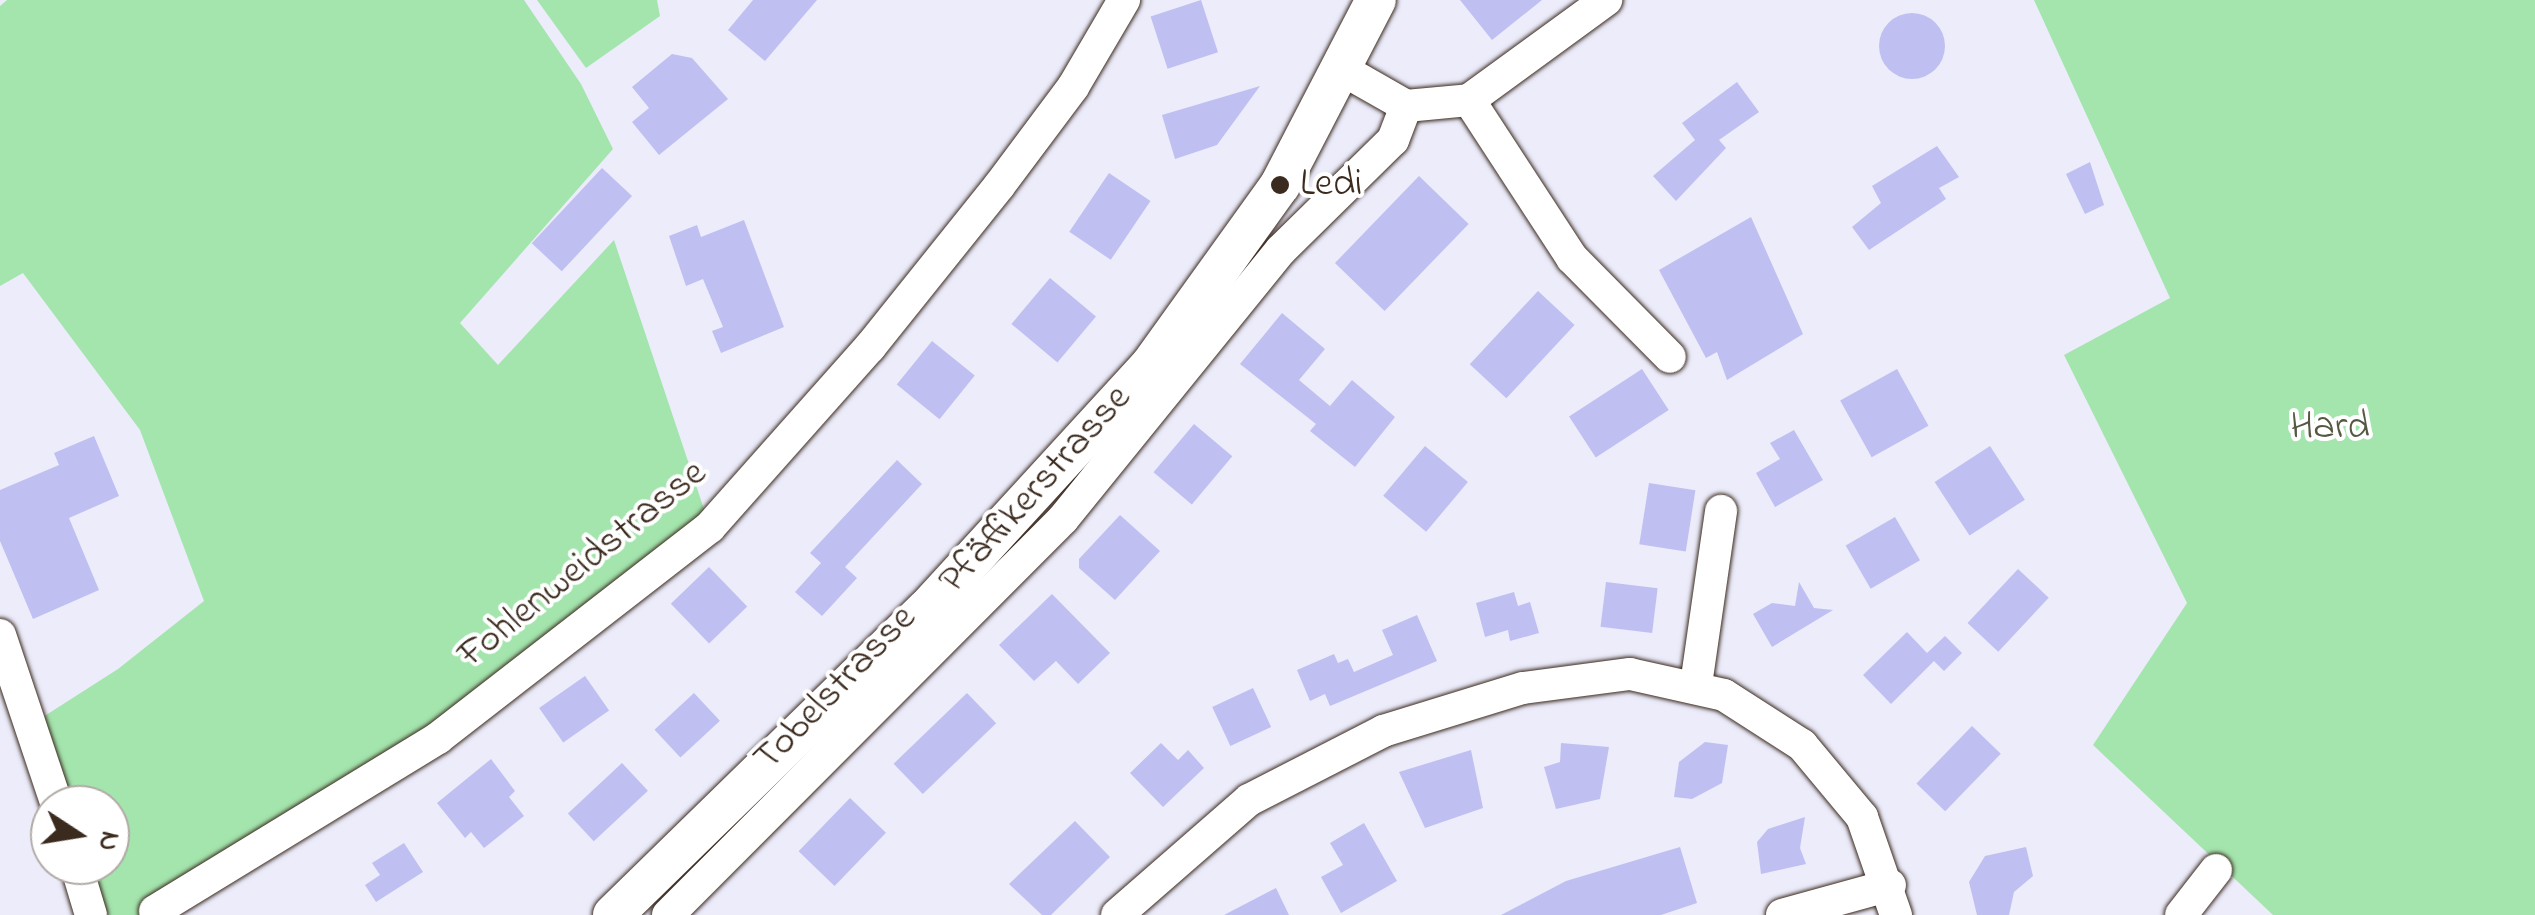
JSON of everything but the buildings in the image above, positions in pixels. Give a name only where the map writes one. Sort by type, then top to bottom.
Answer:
[{"type":"main road","name":"Pfäffikerstrasse","points":[[613,915],[927,609],[1150,366],[1254,226],[1343,70],[1376,0]]},
{"type":"street","name":"Fohlenweidstrasse","points":[[155,911],[438,738],[710,527],[870,347],[999,186],[1073,86],[1124,0]]},
{"type":"street","points":[[1343,70],[1406,106],[1469,100],[1606,0]]},
{"type":"street","points":[[1469,100],[1572,258],[1670,356]]},
{"type":"street","name":"Tobelstrasse","points":[[668,915],[1063,519],[1282,250],[1393,140],[1406,106]]},
{"type":"street","points":[[1696,685],[1721,511]]},
{"type":"street","points":[[0,635],[50,785]]},
{"type":"street","points":[[1117,915],[1248,800],[1383,731],[1484,697],[1584,676],[1630,674],[1696,685],[1778,726],[1822,765],[1862,817],[1893,900],[1782,915]]},
{"type":"street","points":[[2181,915],[2216,870]]},
{"type":"street","points":[[82,885],[91,915]]},
{"type":"green space","points":[[7,0],[524,0],[581,84],[613,149],[460,323],[498,365],[614,240],[710,527],[438,738],[147,915],[91,915],[82,885],[130,885],[130,785],[51,785],[32,724],[118,669],[204,601],[140,430],[23,273],[0,286],[0,6]]},
{"type":"green space","points":[[537,0],[657,0],[660,16],[586,68]]},
{"type":"green space","name":"Hard","points":[[2034,0],[2535,0],[2535,915],[2273,915],[2093,745],[2187,603],[2064,355],[2170,298]]},
{"type":"place","name":"Ledi","points":[[1280,185]]}]
